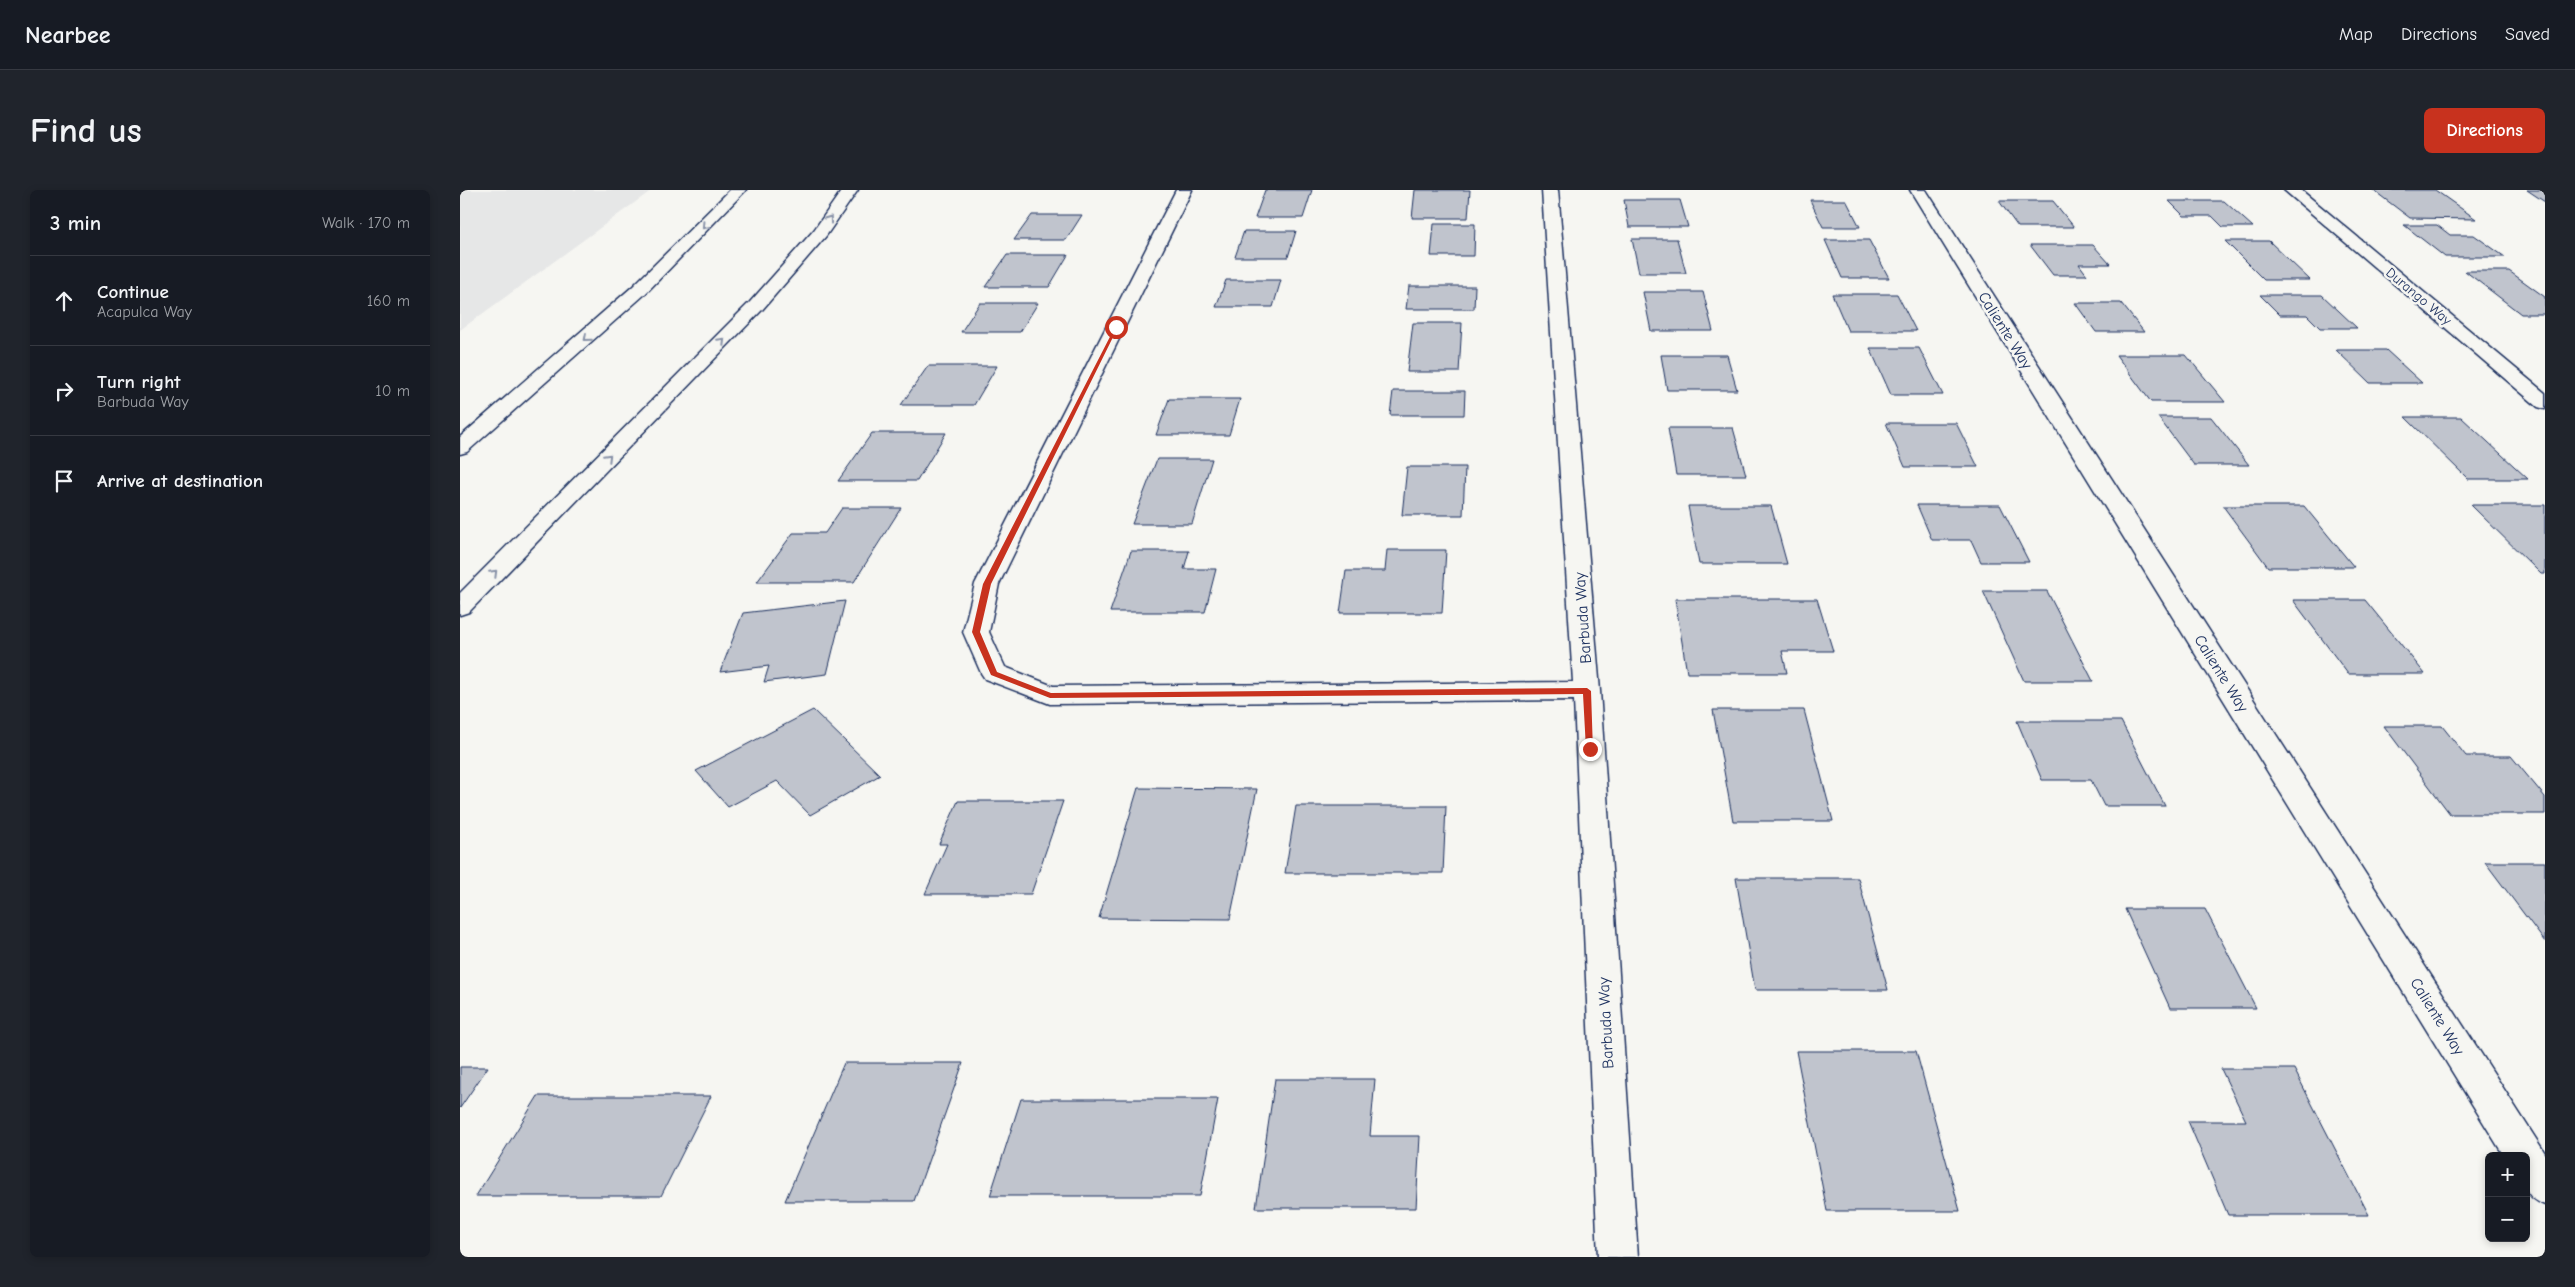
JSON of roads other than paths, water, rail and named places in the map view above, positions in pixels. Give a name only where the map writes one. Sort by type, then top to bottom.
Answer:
[{"type":"street","points":[[460,448],[624,305],[698,234],[738,190]]},
{"type":"street","points":[[460,607],[756,306],[820,233],[850,190]]},
{"type":"street","points":[[1184,190],[987,584],[976,632],[994,673],[1050,695],[1587,691]]},
{"type":"street","name":"Barbuda Way","points":[[1550,190],[1587,691],[1618,1257]]},
{"type":"street","name":"Caliente Way","points":[[1918,190],[2523,1152]]},
{"type":"street","name":"Durango Way","points":[[2292,190],[2545,402]]},
{"type":"street","name":"Caliente Way","points":[[2530,1163],[2545,1187]]}]
